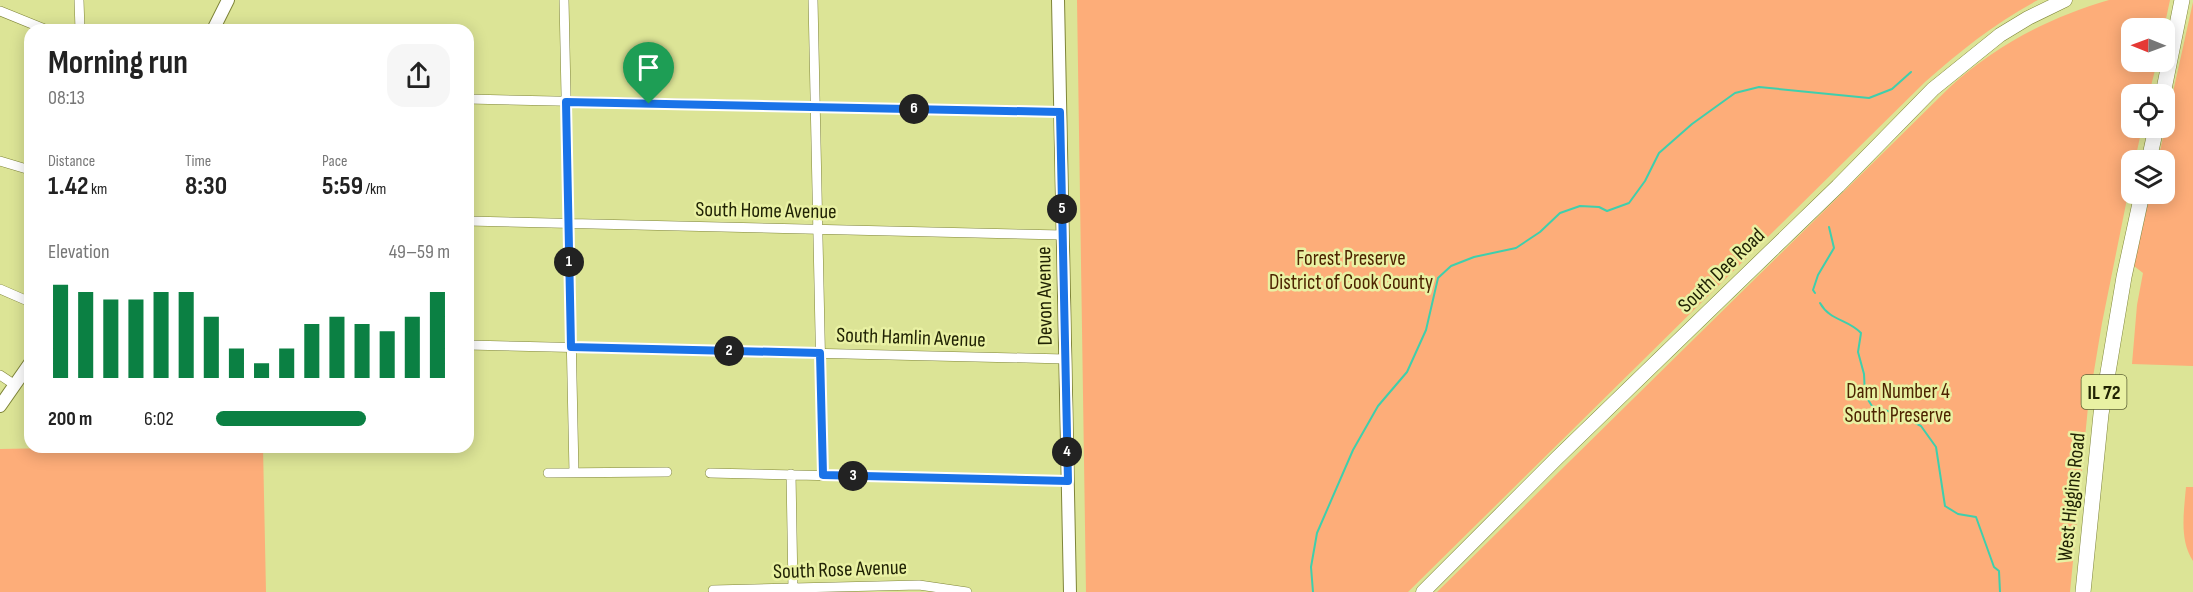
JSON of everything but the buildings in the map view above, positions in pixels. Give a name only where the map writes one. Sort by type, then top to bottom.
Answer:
[{"type":"main road","name":"South Dee Road","points":[[1423,592],[1838,186],[1933,89],[2001,35],[2028,18],[2065,0]]},
{"type":"main road","points":[[2165,84],[2182,0]]},
{"type":"main road","name":"West Higgins Road","points":[[2083,592],[2101,414],[2122,288],[2140,204]]},
{"type":"street","points":[[79,0],[80,24]]},
{"type":"street","points":[[216,24],[228,0]]},
{"type":"street","points":[[564,0],[574,472]]},
{"type":"street","points":[[813,0],[823,475]]},
{"type":"street","name":"Devon Avenue","points":[[1058,0],[1070,592]]},
{"type":"street","points":[[0,11],[31,24]]},
{"type":"street","points":[[474,99],[1060,112]]},
{"type":"street","points":[[0,161],[24,168]]},
{"type":"street","name":"South Home Avenue","points":[[474,221],[1063,236]]},
{"type":"street","points":[[0,290],[24,300]]},
{"type":"street","name":"South Hamlin Avenue","points":[[474,345],[1065,359]]},
{"type":"street","points":[[0,406],[24,372]]},
{"type":"street","points":[[0,375],[15,385]]},
{"type":"street","points":[[548,473],[667,472]]},
{"type":"street","points":[[710,473],[1068,481]]},
{"type":"street","points":[[791,474],[793,589]]},
{"type":"street","name":"South Rose Avenue","points":[[713,590],[919,585],[967,592]]},
{"type":"green space","name":"Forest Preserve District of Cook County","points":[[1077,0],[2038,0],[1979,38],[1925,82],[1408,592],[1086,592]]},
{"type":"green space","name":"Dam Number 4 South Preserve","points":[[2109,0],[2170,0],[2166,18],[2121,18],[2121,72],[2154,72],[2152,84],[2121,84],[2121,138],[2140,138],[2137,150],[2121,150],[2121,204],[2126,204],[2088,407],[2070,592],[1437,592],[1951,86],[2006,45],[2045,24]]},
{"type":"green space","points":[[2193,2],[2193,366],[2132,364],[2137,305],[2143,273],[2134,266],[2148,204],[2175,204],[2175,150],[2160,150],[2163,138],[2175,138],[2175,84]]},
{"type":"green space","points":[[0,449],[24,449],[24,453],[263,453],[266,592],[0,592]]},
{"type":"green space","points":[[2186,487],[2193,487],[2193,561],[2184,535]]},
{"type":"waterway","points":[[1313,592],[1311,567],[1317,533],[1353,450],[1378,406],[1407,372],[1426,330],[1438,278],[1451,266],[1474,257],[1516,248],[1540,232],[1560,213],[1580,206],[1599,207],[1607,211],[1629,203],[1645,181],[1659,153],[1692,124],[1735,93],[1759,87],[1869,98],[1892,89],[1911,72]]},
{"type":"waterway","points":[[1815,293],[1813,290],[1818,275],[1834,248],[1829,227]]},
{"type":"waterway","points":[[1820,303],[1834,317],[1861,333],[1858,352],[1864,374],[1865,395],[1872,406],[1900,415],[1921,426],[1936,447],[1945,506],[1958,514],[1976,517],[1994,567],[1999,571],[2000,592]]},
{"type":"route","points":[[566,102],[649,104],[1060,112],[1068,481],[823,475],[820,353],[571,347],[566,102]]}]
